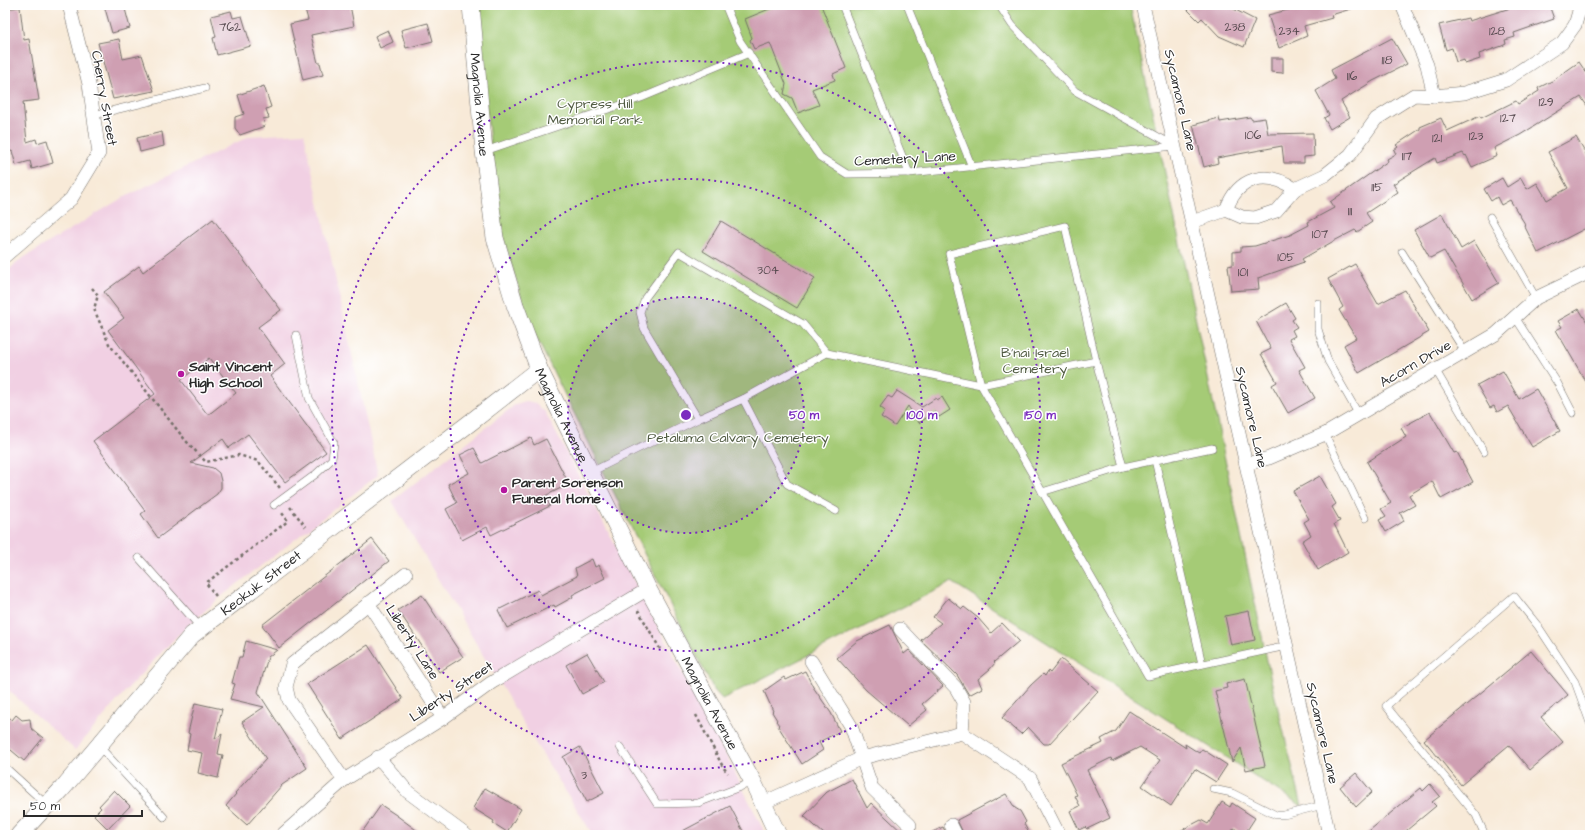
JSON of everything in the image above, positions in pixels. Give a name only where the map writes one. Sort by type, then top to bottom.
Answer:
[{"type":"street","name":"Cherry Street","points":[[7,252],[71,199],[99,153],[89,84],[69,5]]},
{"type":"street","name":"Magnolia Avenue","points":[[471,5],[484,151],[495,238],[515,305],[538,369],[648,588],[753,782],[778,835]]},
{"type":"street","name":"Sycamore Lane","points":[[1143,5],[1330,835]]},
{"type":"street","points":[[1402,5],[1426,65],[1434,96]]},
{"type":"street","points":[[1192,222],[1226,210],[1242,217],[1255,218],[1276,211],[1295,189],[1325,175],[1350,155],[1376,119],[1395,105],[1414,95],[1434,96],[1464,93],[1506,80],[1562,43],[1576,25],[1579,11],[1578,5]]},
{"type":"street","points":[[1226,210],[1230,199],[1240,187],[1253,180],[1265,177],[1283,181],[1295,189]]},
{"type":"street","name":"Acorn Drive","points":[[1246,464],[1269,458],[1325,434],[1496,334],[1536,298],[1590,272]]},
{"type":"street","name":"Keokuk Street","points":[[20,835],[192,635],[465,427],[538,369]]},
{"type":"street","name":"Liberty Lane","points":[[344,780],[289,700],[286,687],[292,664],[406,574]]},
{"type":"street","name":"Liberty Street","points":[[282,835],[344,780],[378,757],[443,718],[491,683],[648,588]]},
{"type":"street","name":"Liberty Lane","points":[[368,603],[443,718]]},
{"type":"street","points":[[900,629],[956,688],[964,702],[962,733]]},
{"type":"street","points":[[811,661],[851,726],[872,788],[910,825]]},
{"type":"street","points":[[763,804],[862,758],[962,733],[1030,778],[1059,835]]},
{"type":"street","points":[[378,757],[408,792],[466,835]]},
{"type":"lane","name":"Cemetery Lane","points":[[725,5],[740,41],[820,157],[847,174],[909,173],[1175,146]]},
{"type":"lane","points":[[842,5],[909,173]]},
{"type":"lane","points":[[907,5],[972,166]]},
{"type":"lane","points":[[999,5],[1012,26],[1075,91],[1175,146]]},
{"type":"lane","points":[[484,151],[641,98],[749,53]]},
{"type":"lane","points":[[94,115],[205,88]]},
{"type":"lane","points":[[1490,217],[1536,298]]},
{"type":"lane","points":[[1123,467],[1096,361],[1065,226],[949,254],[981,384],[1148,676],[1287,646]]},
{"type":"lane","points":[[698,419],[644,328],[640,312],[645,298],[679,252],[803,324],[827,353],[981,384],[1096,361]]},
{"type":"lane","points":[[1402,252],[1465,352]]},
{"type":"lane","points":[[1318,304],[1318,329],[1328,361],[1358,415]]},
{"type":"lane","points":[[1514,317],[1558,384],[1573,413]]},
{"type":"lane","points":[[274,504],[316,474],[332,459],[334,444],[309,398],[296,336]]},
{"type":"lane","points":[[590,472],[698,419],[743,399],[827,353]]},
{"type":"lane","points":[[1435,370],[1484,452]]},
{"type":"lane","points":[[743,399],[787,484],[836,511]]},
{"type":"lane","points":[[1325,434],[1365,518]]},
{"type":"lane","points":[[1042,492],[1123,467],[1212,448]]},
{"type":"lane","points":[[1155,460],[1202,664]]},
{"type":"lane","points":[[139,558],[201,628]]},
{"type":"lane","points":[[1485,835],[1476,816],[1386,706],[1514,596],[1538,626],[1574,682],[1590,723]]},
{"type":"lane","points":[[98,746],[164,817]]},
{"type":"lane","points":[[620,747],[657,804],[698,803],[753,782]]},
{"type":"lane","points":[[5,767],[47,805]]},
{"type":"lane","points":[[1213,789],[1232,793],[1276,814],[1284,815],[1323,805]]},
{"type":"path","points":[[92,288],[98,295],[94,309],[109,344],[186,441],[206,462],[239,455],[258,460],[281,490]]},
{"type":"path","points":[[216,596],[206,583],[288,520],[282,513],[290,506],[306,527]]},
{"type":"shaded area","name":"Saint Vincent High School","points":[[304,133],[378,475],[218,599],[176,637],[129,687],[75,750],[5,687],[5,273],[20,260],[122,198],[250,136]]},
{"type":"shaded area","points":[[527,401],[535,403],[545,412],[728,759],[766,835],[593,835],[529,733],[392,501],[516,404]]},
{"type":"green space","points":[[475,5],[1130,5],[1273,689],[1302,806],[952,582],[722,699],[714,690],[529,323],[499,224]]},
{"type":"building","points":[[104,5],[124,5],[130,28],[112,33]]},
{"type":"building","points":[[304,5],[350,5],[354,26],[311,35],[318,63],[320,63],[323,75],[303,80],[290,24],[308,20]]},
{"type":"building","points":[[779,5],[821,5],[846,68],[833,74],[835,80],[812,89],[819,105],[798,113],[792,98],[784,94],[786,84],[770,43],[754,49],[750,40],[752,38],[745,19]]},
{"type":"building","points":[[1183,5],[1226,5],[1255,20],[1244,47],[1219,36],[1202,18],[1199,21]]},
{"type":"building","points":[[1307,5],[1354,5],[1354,8],[1331,15],[1332,18],[1304,26],[1307,36],[1279,48],[1268,15]]},
{"type":"building","points":[[1520,5],[1549,5],[1554,19],[1514,33],[1515,37],[1505,40],[1506,44],[1479,54],[1480,59],[1465,64],[1464,60],[1456,62],[1452,48],[1446,50],[1439,25],[1468,18],[1469,21]]},
{"type":"building","points":[[20,7],[24,40],[29,39],[39,100],[23,102],[27,142],[36,139],[37,143],[47,140],[53,163],[32,169],[30,161],[16,165],[12,151],[5,153],[5,68],[9,67],[5,40],[5,9]]},
{"type":"building","points":[[231,11],[233,18],[242,16],[251,46],[217,55],[213,38],[216,37],[211,16]]},
{"type":"building","points":[[428,23],[433,41],[406,48],[401,30]]},
{"type":"building","points":[[388,30],[393,42],[380,48],[375,36]]},
{"type":"building","points":[[1392,38],[1407,64],[1373,81],[1341,101],[1350,117],[1330,129],[1324,118],[1329,115],[1316,91],[1335,79],[1331,70]]},
{"type":"building","points":[[119,39],[123,59],[142,55],[154,91],[113,99],[98,43]]},
{"type":"building","points":[[1271,58],[1283,58],[1283,73],[1271,72]]},
{"type":"building","points":[[1579,62],[1590,78],[1590,110],[1581,97],[1520,135],[1494,148],[1497,156],[1472,167],[1466,155],[1465,156],[1463,153],[1437,163],[1435,158],[1393,184],[1398,192],[1366,213],[1372,222],[1357,232],[1355,230],[1332,242],[1302,259],[1304,262],[1258,278],[1259,289],[1231,291],[1228,266],[1233,265],[1233,252],[1241,251],[1241,247],[1255,246],[1290,235],[1309,225],[1308,222],[1334,208],[1330,202],[1388,161],[1387,159],[1396,154],[1394,150],[1398,147],[1396,145],[1420,129],[1420,127],[1441,118],[1447,131],[1480,116],[1481,118],[1516,101],[1518,104],[1539,91],[1538,88],[1552,81]]},
{"type":"building","points":[[264,86],[271,107],[266,109],[269,118],[263,119],[265,126],[240,135],[235,128],[235,117],[244,114],[238,95]]},
{"type":"building","points":[[1250,117],[1252,120],[1265,118],[1268,134],[1313,133],[1314,156],[1304,157],[1304,163],[1284,163],[1282,146],[1217,158],[1218,163],[1204,167],[1193,125],[1219,118],[1220,122]]},
{"type":"building","points":[[162,132],[164,146],[140,152],[137,138]]},
{"type":"building","points":[[1576,137],[1590,161],[1590,226],[1538,253],[1524,225],[1525,224],[1510,200],[1501,205],[1497,197],[1491,201],[1484,189],[1502,178],[1507,187],[1521,178],[1527,189],[1537,183],[1547,200],[1568,188],[1548,152]]},
{"type":"building","points":[[1442,214],[1461,249],[1474,241],[1499,283],[1472,299],[1444,251],[1430,258],[1414,230]]},
{"type":"building","points":[[213,219],[281,310],[258,327],[285,364],[270,376],[326,452],[285,482],[248,434],[229,448],[223,439],[191,463],[213,468],[219,473],[221,488],[217,494],[158,538],[141,514],[145,511],[93,441],[155,394],[108,330],[124,318],[104,292],[139,266],[143,272]],"holes":[[[209,358],[236,393],[208,415],[181,380]]]},
{"type":"building","points":[[721,221],[815,278],[797,308],[703,251]]},
{"type":"building","points":[[1355,264],[1378,304],[1405,290],[1429,332],[1359,373],[1344,345],[1356,338],[1339,310],[1343,307],[1328,279]]},
{"type":"building","points":[[1286,303],[1295,318],[1292,320],[1297,327],[1292,330],[1295,336],[1289,339],[1305,367],[1299,370],[1315,398],[1288,413],[1272,385],[1277,382],[1261,354],[1271,349],[1256,321]]},
{"type":"building","points":[[1579,309],[1590,327],[1590,389],[1556,330],[1562,327],[1558,321]]},
{"type":"building","points":[[1503,371],[1519,399],[1536,389],[1560,431],[1532,447],[1508,406],[1497,412],[1494,406],[1490,408],[1477,385]]},
{"type":"building","points":[[897,391],[922,407],[936,398],[937,400],[942,397],[950,410],[939,417],[935,412],[919,423],[908,406],[895,426],[881,417],[885,411],[880,407],[888,396],[892,398]]},
{"type":"building","points":[[1430,412],[1454,453],[1457,452],[1473,482],[1441,499],[1432,481],[1409,495],[1415,505],[1400,513],[1404,521],[1386,532],[1379,520],[1386,516],[1381,509],[1391,503],[1367,462],[1406,437],[1401,428]]},
{"type":"building","name":"Parent Sorenson Funeral Home","points":[[531,438],[534,445],[546,439],[569,484],[545,496],[550,506],[491,535],[487,527],[462,540],[446,509],[457,503],[448,484],[469,473],[460,455],[474,448],[482,463]]},
{"type":"building","points":[[1320,476],[1336,504],[1332,507],[1340,521],[1334,524],[1348,552],[1318,570],[1302,541],[1311,535],[1304,522],[1309,519],[1293,491]]},
{"type":"building","points":[[372,539],[389,561],[279,648],[262,625]]},
{"type":"building","points":[[592,559],[595,567],[599,565],[605,578],[572,595],[573,597],[555,607],[554,605],[507,628],[498,610],[538,590],[541,595],[577,576],[575,568]]},
{"type":"building","points":[[422,595],[463,657],[439,672],[398,610]]},
{"type":"building","points":[[948,598],[962,609],[964,607],[978,618],[991,633],[1002,623],[1019,641],[994,662],[995,663],[990,669],[978,679],[982,688],[969,695],[957,675],[921,640],[941,623],[933,617]]},
{"type":"building","points":[[1249,611],[1255,640],[1231,645],[1225,616]]},
{"type":"building","points":[[890,625],[904,654],[909,650],[943,686],[922,704],[927,710],[908,726],[866,690],[837,658],[857,641]]},
{"type":"building","points":[[246,641],[277,650],[268,657],[258,692],[307,768],[282,785],[247,825],[226,806],[236,794],[235,793],[266,759],[242,722],[264,707],[230,699],[235,684],[232,683],[239,657],[242,657]]},
{"type":"building","points":[[368,645],[403,699],[342,739],[307,684]]},
{"type":"building","points":[[1531,651],[1568,695],[1541,717],[1563,742],[1530,770],[1509,745],[1461,785],[1424,740]]},
{"type":"building","points":[[587,653],[604,682],[582,694],[566,665]]},
{"type":"building","points":[[1061,659],[1098,691],[1049,744],[1044,744],[1028,727],[1021,734],[1002,718],[1031,685],[1043,674],[1045,676],[1048,671],[1050,673]]},
{"type":"building","points":[[805,671],[813,687],[831,713],[840,731],[819,742],[823,750],[802,764],[778,726],[777,720],[772,712],[773,711],[764,691],[784,677],[786,680]]},
{"type":"building","points":[[1245,679],[1265,766],[1246,770],[1241,748],[1232,762],[1215,691],[1227,688],[1226,684]]},
{"type":"building","points":[[195,703],[222,709],[215,739],[222,734],[218,754],[223,755],[218,778],[198,773],[202,753],[187,750],[190,734],[188,733]]},
{"type":"building","points":[[1129,711],[1186,748],[1185,744],[1199,753],[1202,749],[1227,765],[1216,782],[1195,769],[1171,806],[1142,786],[1160,760],[1140,747],[1112,761],[1111,758],[1087,770],[1110,818],[1087,829],[1085,827],[1079,830],[1070,811],[1080,806],[1075,796],[1077,795],[1061,763],[1103,743],[1101,739],[1116,731]]},
{"type":"building","points":[[5,714],[12,720],[16,715],[22,720],[30,719],[31,728],[43,738],[24,761],[5,745]]},
{"type":"building","points":[[580,747],[604,793],[587,802],[563,757]]},
{"type":"building","points":[[1356,773],[1372,792],[1356,807],[1340,787]]},
{"type":"building","points":[[852,779],[867,808],[871,803],[905,835],[825,835],[804,816],[827,792]]},
{"type":"building","points":[[1430,784],[1440,796],[1432,802],[1436,806],[1401,835],[1364,835],[1421,788],[1423,791]]},
{"type":"building","points":[[485,788],[521,809],[507,832],[493,823],[494,821],[473,808]]},
{"type":"building","points":[[114,790],[130,806],[108,829],[94,815],[101,808],[99,806]]},
{"type":"building","points":[[1006,794],[1015,808],[1020,811],[1026,822],[1024,824],[1030,835],[964,835],[957,820]]},
{"type":"building","points":[[1222,802],[1230,807],[1232,803],[1255,818],[1244,835],[1234,828],[1230,835],[1172,835],[1201,820],[1208,824]]},
{"type":"building","points":[[381,805],[396,815],[423,835],[360,835]]},
{"type":"building","points":[[730,806],[745,835],[675,835]]},
{"type":"building","points":[[943,827],[947,835],[926,835]]},
{"type":"place","name":"Saint Vincent High School","points":[[181,374]]},
{"type":"place","name":"Parent Sorenson Funeral Home","points":[[504,490]]},
{"type":"park label","name":"Cypress Hill Memorial Park","points":[[595,112]]},
{"type":"park label","name":"B'nai Israel Cemetery","points":[[1035,360]]},
{"type":"park label","name":"Petaluma Calvary Cemetery","points":[[738,437]]}]
